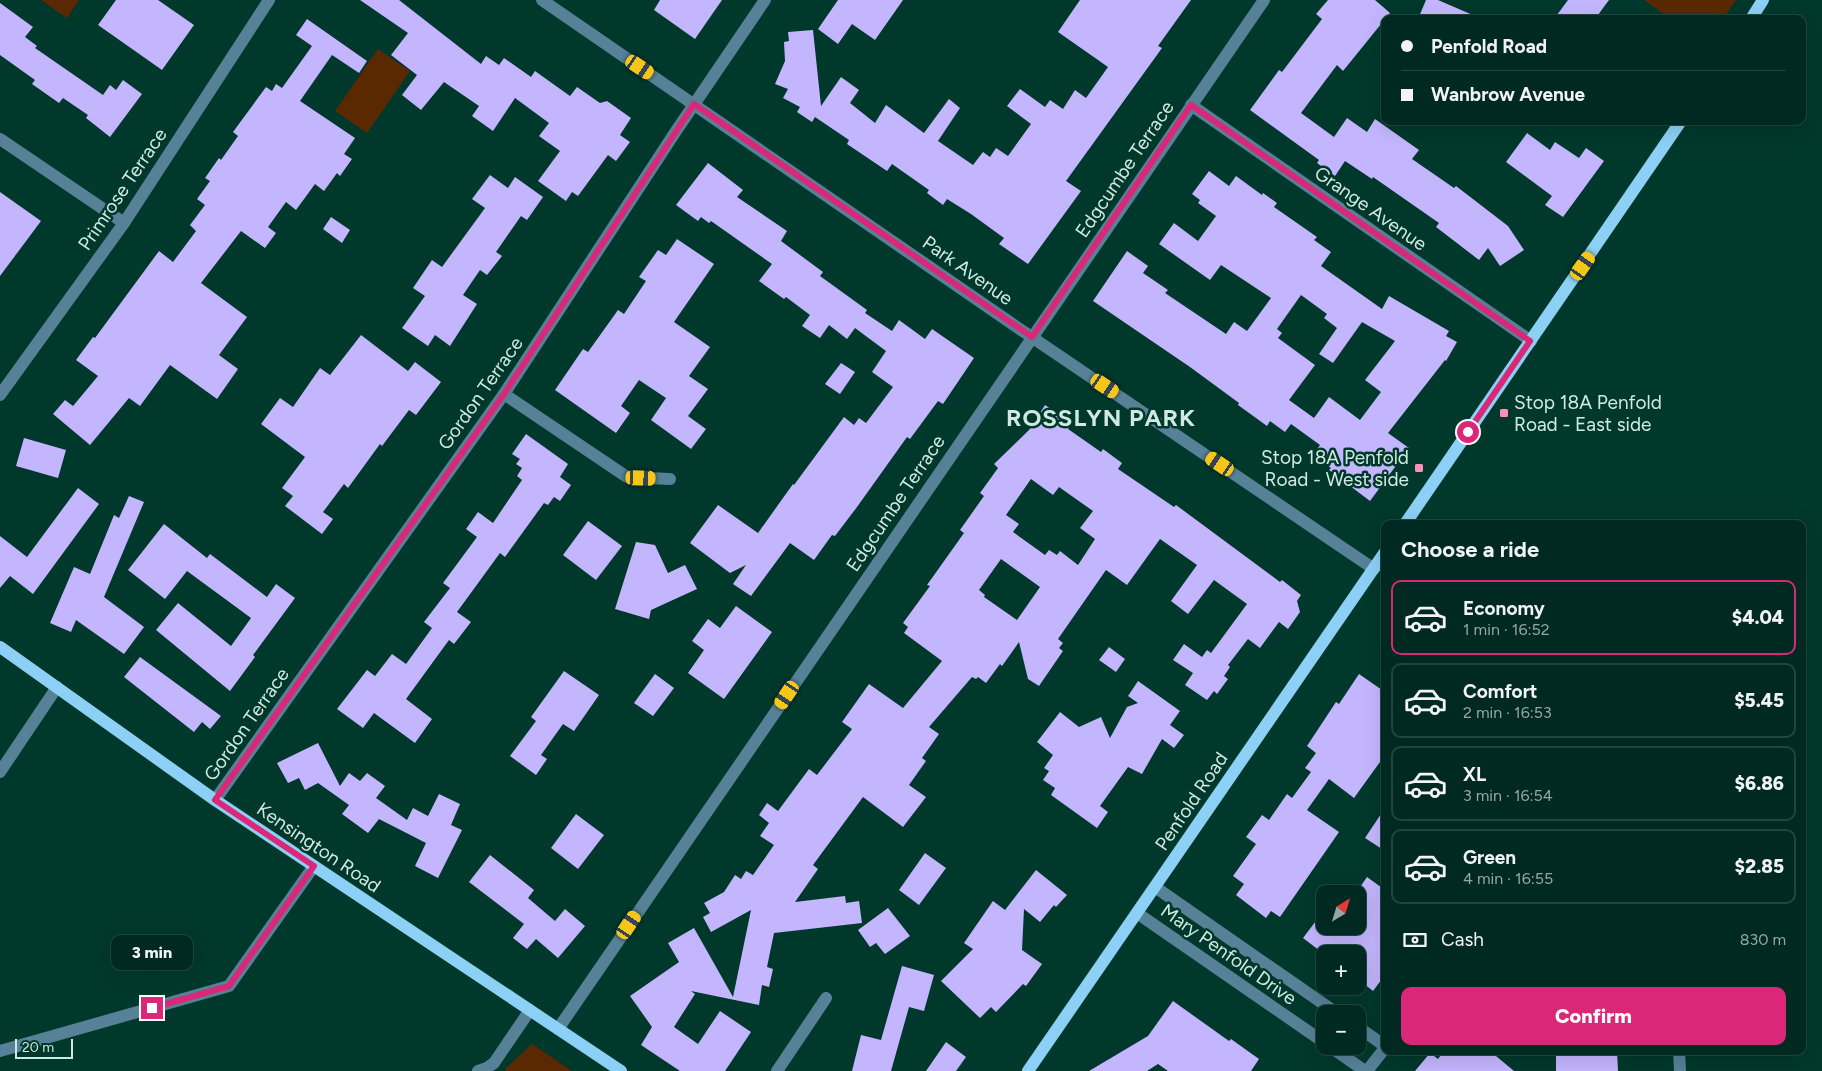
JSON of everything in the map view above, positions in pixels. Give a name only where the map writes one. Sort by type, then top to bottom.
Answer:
[{"type":"main road","points":[[1754,15],[1763,0]]},
{"type":"main road","points":[[1408,520],[1678,125]]},
{"type":"main road","name":"Penfold Road","points":[[1028,1071],[1381,558]]},
{"type":"main road","name":"Kensington Road","points":[[0,646],[215,800],[621,1071]]},
{"type":"street","name":"Primrose Terrace","points":[[0,395],[124,223],[269,0]]},
{"type":"street","name":"Park Avenue","points":[[542,0],[1032,337],[1374,569]]},
{"type":"street","name":"Gordon Terrace","points":[[215,800],[504,394],[694,104],[766,0]]},
{"type":"street","name":"Edgcumbe Terrace","points":[[558,1029],[1264,0]]},
{"type":"street","name":"Grange Avenue","points":[[1191,105],[1530,341]]},
{"type":"street","points":[[0,139],[124,223]]},
{"type":"street","points":[[504,394],[627,477],[670,479]]},
{"type":"street","points":[[0,772],[57,687]]},
{"type":"street","points":[[0,1050],[229,986],[314,866]]},
{"type":"street","name":"Mary Penfold Drive","points":[[1155,887],[1325,1005]]},
{"type":"street","name":"Mary Penfold Drive","points":[[1137,913],[1316,1037]]},
{"type":"street","points":[[777,1071],[826,998]]},
{"type":"street","points":[[478,1071],[494,1063],[530,1010]]},
{"type":"street","points":[[1366,1033],[1381,1044]]},
{"type":"street","points":[[1342,1055],[1366,1071],[1381,1052]]},
{"type":"street","points":[[1679,1055],[1680,1071]]},
{"type":"shaded area","points":[[41,0],[79,0],[67,18]]},
{"type":"shaded area","points":[[1644,0],[1736,0],[1726,15],[1665,15]]},
{"type":"shaded area","points":[[378,49],[410,71],[367,133],[335,111]]},
{"type":"shaded area","points":[[532,1044],[572,1071],[506,1071],[505,1069]]},
{"type":"building","points":[[116,0],[158,0],[194,25],[162,70],[98,25]]},
{"type":"building","points":[[360,0],[399,0],[481,64],[486,56],[499,65],[504,58],[531,77],[535,71],[570,96],[577,87],[600,103],[607,101],[631,118],[620,135],[630,142],[616,161],[608,155],[578,196],[572,192],[566,201],[538,181],[560,151],[539,136],[549,123],[515,98],[493,131],[472,116],[479,106],[444,82],[421,110],[402,95],[417,75],[391,55],[408,33]]},
{"type":"building","points":[[660,0],[722,0],[695,39],[654,10]]},
{"type":"building","points":[[838,0],[903,0],[875,40],[852,24],[838,44],[818,29]]},
{"type":"building","points":[[1080,0],[1191,0],[1158,46],[1162,48],[1066,181],[1081,191],[1028,264],[999,244],[1004,238],[971,214],[947,199],[943,205],[927,193],[929,190],[892,164],[887,171],[847,144],[849,140],[815,117],[812,122],[797,112],[800,107],[783,98],[788,89],[775,84],[785,61],[784,42],[789,41],[788,32],[813,30],[821,106],[841,77],[859,90],[850,103],[875,123],[886,105],[924,133],[949,99],[960,108],[938,141],[973,165],[983,152],[990,157],[996,148],[1008,156],[1031,124],[1007,106],[1020,89],[1045,107],[1050,100],[1063,109],[1075,90],[1086,98],[1108,67],[1058,32]]},
{"type":"building","points":[[1328,0],[1375,0],[1390,13],[1388,15],[1381,15],[1381,24],[1343,71],[1337,65],[1301,113],[1334,137],[1347,118],[1367,132],[1375,119],[1419,150],[1412,159],[1454,188],[1456,186],[1508,226],[1524,250],[1500,266],[1488,248],[1479,260],[1436,227],[1439,223],[1373,177],[1372,179],[1345,161],[1335,176],[1317,163],[1319,160],[1250,110],[1279,70],[1282,72],[1322,19],[1316,14]]},
{"type":"building","points":[[1426,0],[1438,0],[1473,15],[1420,15]]},
{"type":"building","points":[[1568,0],[1609,0],[1598,15],[1557,15]]},
{"type":"building","points":[[0,3],[33,27],[25,37],[37,46],[35,48],[103,95],[110,85],[116,90],[123,80],[142,94],[110,137],[86,118],[88,115],[63,98],[59,103],[32,84],[35,80],[0,55]]},
{"type":"building","points":[[307,19],[367,61],[359,73],[332,55],[300,101],[355,138],[344,154],[352,159],[340,176],[337,173],[324,191],[315,184],[296,210],[286,202],[268,227],[276,233],[265,248],[241,231],[201,283],[247,317],[219,355],[238,369],[217,399],[170,365],[140,406],[129,398],[90,445],[53,414],[65,400],[73,406],[98,376],[76,360],[93,337],[95,338],[159,251],[173,262],[196,231],[190,225],[205,205],[197,199],[210,181],[205,178],[238,136],[233,132],[266,87],[272,91],[276,84],[282,88],[312,46],[296,35]]},
{"type":"building","points":[[1527,133],[1550,150],[1555,142],[1579,158],[1586,148],[1604,161],[1563,217],[1545,205],[1552,196],[1506,162]]},
{"type":"building","points":[[708,163],[743,190],[737,197],[787,231],[781,241],[823,272],[820,276],[867,310],[865,313],[892,331],[899,320],[925,339],[932,329],[974,358],[943,404],[938,401],[910,439],[907,437],[857,507],[835,536],[832,535],[814,560],[790,543],[751,596],[733,584],[746,565],[730,573],[690,543],[718,505],[758,533],[844,417],[854,425],[859,418],[866,423],[893,387],[872,372],[886,351],[855,328],[847,339],[829,325],[820,338],[802,326],[810,315],[786,297],[784,299],[759,281],[772,264],[711,221],[709,223],[701,217],[698,221],[676,205]]},
{"type":"building","points":[[1209,171],[1229,186],[1236,176],[1262,195],[1263,193],[1277,203],[1274,207],[1317,237],[1314,240],[1331,252],[1321,266],[1382,309],[1389,296],[1449,331],[1446,336],[1457,342],[1446,361],[1388,433],[1409,448],[1370,501],[1329,470],[1331,468],[1313,455],[1320,445],[1291,424],[1285,432],[1270,421],[1267,426],[1190,367],[1093,301],[1127,251],[1148,266],[1143,273],[1168,290],[1165,293],[1226,334],[1234,322],[1247,331],[1271,298],[1221,265],[1210,280],[1159,244],[1174,223],[1198,241],[1216,216],[1198,203],[1200,200],[1192,194]],"holes":[[[1301,295],[1327,314],[1324,318],[1337,328],[1319,354],[1333,363],[1362,322],[1395,341],[1365,380],[1381,392],[1360,420],[1329,397],[1314,418],[1289,400],[1315,365],[1278,338],[1282,333],[1277,329]]]},
{"type":"building","points":[[490,175],[508,188],[515,177],[543,197],[527,220],[521,216],[496,252],[502,256],[487,275],[480,270],[463,295],[477,304],[450,346],[435,335],[428,346],[402,328],[425,296],[413,288],[432,260],[442,267],[485,208],[472,199]]},
{"type":"building","points":[[0,192],[41,221],[0,276]]},
{"type":"building","points":[[331,217],[350,230],[342,243],[323,229]]},
{"type":"building","points":[[677,239],[714,264],[674,322],[710,347],[689,376],[708,389],[688,416],[706,429],[691,449],[651,420],[666,398],[639,380],[621,406],[630,413],[616,433],[555,390],[583,349],[588,352],[618,310],[624,314],[646,281],[639,277],[658,250],[666,255]]},
{"type":"building","points":[[361,335],[408,371],[415,362],[441,382],[416,415],[409,410],[382,446],[380,444],[348,488],[344,484],[323,512],[333,519],[322,534],[285,506],[293,496],[282,488],[305,457],[261,424],[280,398],[293,407],[320,368],[330,375]]},
{"type":"building","points":[[841,363],[855,372],[840,394],[825,384]]},
{"type":"building","points":[[1045,405],[1072,423],[1068,429],[1101,452],[1103,449],[1122,463],[1118,469],[1174,507],[1176,505],[1280,582],[1282,580],[1301,595],[1297,601],[1300,612],[1288,629],[1279,622],[1260,648],[1248,639],[1228,665],[1230,667],[1224,676],[1228,679],[1217,694],[1214,691],[1207,700],[1185,685],[1193,673],[1173,660],[1184,644],[1202,657],[1207,650],[1211,653],[1247,604],[1214,580],[1188,614],[1171,601],[1197,565],[1160,539],[1127,585],[1106,570],[1058,639],[1063,643],[1059,648],[1063,651],[1039,686],[1028,679],[1019,642],[1002,666],[1000,664],[986,683],[978,677],[976,679],[972,677],[929,727],[939,734],[922,758],[926,761],[909,785],[926,797],[903,827],[863,797],[813,865],[818,869],[795,902],[845,896],[846,903],[859,901],[862,923],[774,933],[767,967],[773,969],[769,987],[762,985],[759,1005],[691,991],[695,994],[674,1027],[698,1044],[720,1011],[751,1032],[725,1071],[680,1071],[641,1045],[652,1027],[630,996],[679,962],[668,943],[694,928],[733,997],[751,910],[711,932],[703,917],[710,913],[704,903],[724,892],[735,875],[741,879],[746,871],[753,875],[774,845],[760,836],[769,823],[759,815],[767,803],[778,811],[809,769],[817,775],[852,729],[842,722],[869,684],[903,708],[942,661],[904,633],[908,627],[903,623],[930,586],[927,585],[964,533],[960,530],[984,496],[980,493],[998,468],[994,464],[1029,430]],"holes":[[[1031,479],[1053,495],[1059,487],[1093,511],[1080,528],[1095,539],[1078,565],[1060,551],[1057,555],[1049,550],[1045,555],[1013,532],[1019,524],[1006,515]],[[1001,559],[1040,587],[1017,620],[984,597],[985,595],[979,590]]]},
{"type":"building","points":[[526,434],[568,464],[560,477],[571,485],[560,501],[554,497],[548,505],[544,503],[505,557],[500,553],[457,612],[471,622],[454,644],[449,640],[406,699],[432,719],[415,743],[374,713],[363,728],[337,709],[367,670],[375,676],[392,654],[406,664],[432,628],[424,622],[450,588],[443,583],[477,537],[466,529],[478,512],[493,523],[522,480],[517,476],[522,468],[516,464],[520,459],[512,454]]},
{"type":"building","points":[[24,438],[66,450],[58,478],[16,466]]},
{"type":"building","points":[[78,488],[99,504],[33,594],[10,576],[0,588],[0,536],[27,557]]},
{"type":"building","points":[[129,496],[144,502],[104,597],[144,627],[124,654],[76,620],[71,632],[50,623],[74,567],[90,574],[114,515],[119,518]]},
{"type":"building","points":[[588,521],[622,546],[596,580],[563,555]]},
{"type":"building","points":[[164,524],[207,558],[210,554],[267,597],[276,584],[295,598],[253,655],[255,657],[230,691],[156,630],[178,603],[231,646],[251,618],[187,571],[165,599],[128,570]]},
{"type":"building","points":[[636,542],[655,545],[668,573],[685,565],[697,589],[651,610],[649,619],[615,609]]},
{"type":"building","points":[[736,606],[772,632],[724,699],[688,673],[704,650],[692,641],[708,619],[720,628]]},
{"type":"building","points":[[1109,647],[1125,659],[1116,672],[1099,660]]},
{"type":"building","points":[[140,657],[221,716],[210,729],[202,722],[194,732],[124,677]]},
{"type":"building","points":[[564,671],[599,695],[574,731],[563,724],[541,755],[547,759],[536,775],[510,756],[536,721],[531,717]]},
{"type":"building","points":[[655,674],[674,688],[653,716],[634,703]]},
{"type":"building","points":[[1359,674],[1381,689],[1381,761],[1354,798],[1329,779],[1307,810],[1339,832],[1280,917],[1271,911],[1266,918],[1236,895],[1244,884],[1233,876],[1256,844],[1246,837],[1262,815],[1269,820],[1287,794],[1292,798],[1311,772],[1305,768],[1316,753],[1307,746],[1336,702],[1339,704]]},
{"type":"building","points":[[1138,681],[1180,711],[1170,725],[1184,735],[1174,748],[1162,739],[1142,774],[1128,767],[1100,806],[1108,812],[1097,828],[1051,795],[1055,788],[1043,780],[1049,771],[1044,768],[1053,755],[1037,742],[1060,712],[1079,727],[1101,717],[1110,738],[1127,707],[1138,703],[1128,696]]},
{"type":"building","points":[[318,743],[340,786],[349,773],[360,781],[367,773],[385,786],[376,798],[407,820],[413,808],[428,816],[439,794],[460,804],[451,825],[462,830],[438,878],[415,866],[426,843],[379,819],[368,833],[342,814],[349,805],[318,783],[305,790],[299,778],[288,783],[277,763]]},
{"type":"building","points":[[576,814],[604,835],[578,869],[551,848]]},
{"type":"building","points":[[1381,814],[1381,848],[1365,838]]},
{"type":"building","points":[[925,853],[946,868],[919,905],[899,890]]},
{"type":"building","points":[[490,855],[534,890],[528,898],[555,921],[565,909],[585,926],[558,958],[536,939],[527,949],[513,938],[524,924],[469,882]]},
{"type":"building","points":[[1036,870],[1067,895],[1056,907],[1054,905],[1040,922],[1024,909],[1022,950],[1042,964],[1026,986],[1023,984],[996,1012],[991,1007],[980,1018],[941,981],[973,949],[964,943],[993,901],[1005,910]]},
{"type":"building","points":[[1367,877],[1381,887],[1381,980],[1373,991],[1366,985],[1366,945],[1316,945],[1316,948],[1303,938],[1316,921],[1316,935],[1366,935],[1366,885],[1361,885]]},
{"type":"building","points":[[888,908],[910,936],[885,954],[876,943],[870,947],[858,930]]},
{"type":"building","points":[[902,966],[934,975],[924,1011],[909,1007],[891,1071],[852,1071],[861,1035],[881,1040]]},
{"type":"building","points":[[1173,1001],[1229,1041],[1231,1039],[1259,1059],[1251,1071],[1168,1071],[1158,1064],[1147,1071],[1089,1071],[1148,1036]]},
{"type":"building","points":[[946,1042],[966,1057],[956,1071],[926,1071]]},
{"type":"building","points":[[1428,1055],[1433,1055],[1438,1059],[1441,1055],[1495,1055],[1514,1071],[1415,1071]]},
{"type":"building","points":[[1556,1055],[1617,1055],[1618,1071],[1556,1071]]},
{"type":"place","name":"Stop 18A Penfold Road - East side","points":[[1504,413]]},
{"type":"place","name":"Stop 18A Penfold Road - West side","points":[[1419,468]]},
{"type":"district","name":"ROSSLYN PARK","points":[[1101,418]]},
{"type":"route","points":[[152,1008],[229,986],[314,866],[215,800],[504,394],[694,104],[1032,337],[1191,105],[1530,341],[1468,432]]}]
